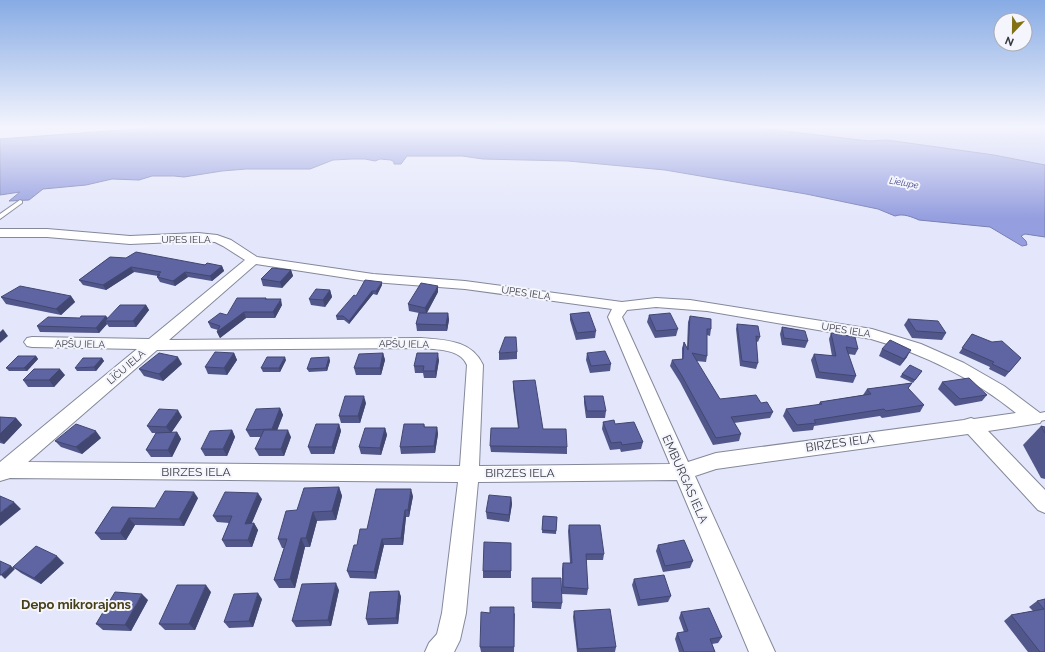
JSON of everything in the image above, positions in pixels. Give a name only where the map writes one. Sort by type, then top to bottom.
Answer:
[{"type":"street","name":"UPES IELA","points":[[0,233],[47,233],[130,240],[198,237],[216,239],[228,243],[253,260],[373,278],[465,285],[622,306],[660,301],[700,305],[872,334],[894,340],[935,357],[992,386],[1040,417]]},
{"type":"street","name":"LĪČU IELA","points":[[2,472],[253,260]]},
{"type":"street","name":"EMBURGAS IELA","points":[[622,306],[615,317],[762,652]]},
{"type":"street","name":"APŠU IELA","points":[[32,342],[153,344],[421,343],[447,346],[462,350],[471,357],[475,365],[469,474],[465,498],[454,613],[448,640],[438,652]]},
{"type":"street","name":"BIRZES IELA","points":[[2,472],[469,474],[682,472],[716,461],[971,425],[1040,417]]},
{"type":"street","points":[[971,425],[1045,504]]},
{"type":"lane","points":[[0,217],[20,202]]},
{"type":"shaded area","points":[[1001,156],[1045,156],[1045,165]]},
{"type":"water","points":[[0,156],[407,156],[401,164],[394,164],[391,160],[380,159],[375,161],[352,159],[333,160],[310,169],[246,169],[184,177],[152,176],[139,180],[112,179],[86,185],[43,189],[29,200],[9,201],[20,192],[0,195]]},
{"type":"water","name":"Lielupe","points":[[465,156],[1001,156],[1045,165],[1045,237],[1025,234],[1021,236],[1026,241],[1027,245],[1022,246],[990,227],[919,220],[904,215],[895,216],[878,209],[806,194],[665,170],[568,161],[483,159]]},
{"type":"building","points":[[136,252],[205,265],[207,263],[222,266],[210,276],[185,272],[173,281],[157,277],[160,275],[157,275],[161,272],[131,267],[103,285],[79,280],[110,257],[126,258]]},
{"type":"building","points":[[272,268],[291,270],[280,282],[261,279]]},
{"type":"building","points":[[365,280],[382,282],[376,291],[372,291],[349,321],[343,316],[336,316],[354,295],[356,296]]},
{"type":"building","points":[[421,283],[438,286],[425,308],[408,304]]},
{"type":"building","points":[[20,286],[71,296],[56,309],[1,297]]},
{"type":"building","points":[[316,289],[330,290],[323,300],[309,299]]},
{"type":"building","points":[[237,298],[281,299],[273,312],[244,312],[217,332],[220,326],[208,322],[220,313],[227,315]]},
{"type":"building","points":[[120,305],[146,305],[133,321],[105,321]]},
{"type":"building","points":[[589,312],[596,331],[577,333],[570,314]]},
{"type":"building","points":[[419,313],[448,313],[446,325],[416,324]]},
{"type":"building","points":[[670,313],[678,329],[656,331],[649,315]]},
{"type":"building","points":[[81,316],[106,316],[96,328],[37,326],[48,317],[80,318]]},
{"type":"building","points":[[690,316],[711,319],[711,329],[707,329],[707,356],[692,353],[720,399],[756,395],[761,403],[767,402],[773,412],[731,417],[741,434],[716,438],[672,360],[683,359],[684,342],[688,350]]},
{"type":"building","points":[[908,319],[938,321],[946,333],[916,331]]},
{"type":"building","points":[[737,324],[758,326],[760,337],[756,336],[758,363],[742,361]]},
{"type":"building","points":[[782,327],[805,331],[808,341],[784,338]]},
{"type":"building","points":[[831,333],[855,337],[858,349],[846,347],[856,376],[819,372],[814,354],[836,356]]},
{"type":"building","points":[[972,334],[992,342],[1002,341],[1021,358],[1009,372],[992,364],[994,362],[962,348]]},
{"type":"building","points":[[505,337],[516,337],[517,352],[499,353]]},
{"type":"building","points":[[890,340],[911,350],[904,359],[882,349]]},
{"type":"building","points":[[605,351],[611,364],[591,366],[587,353]]},
{"type":"building","points":[[215,352],[234,353],[224,368],[205,367]]},
{"type":"building","points":[[159,353],[178,357],[159,374],[139,369]]},
{"type":"building","points":[[383,353],[380,368],[354,368],[359,354]]},
{"type":"building","points":[[417,353],[438,353],[435,371],[423,371],[424,366],[414,366]]},
{"type":"building","points":[[18,356],[36,356],[24,368],[6,368]]},
{"type":"building","points":[[267,357],[285,357],[279,368],[261,368]]},
{"type":"building","points":[[329,357],[326,368],[307,369],[311,358]]},
{"type":"building","points":[[83,358],[102,358],[94,367],[75,368]]},
{"type":"building","points":[[910,365],[922,371],[915,380],[902,374]]},
{"type":"building","points":[[34,369],[60,369],[49,380],[23,380]]},
{"type":"building","points":[[969,378],[987,395],[960,399],[942,382]]},
{"type":"building","points":[[535,380],[543,429],[566,429],[567,447],[490,446],[491,428],[519,428],[513,381]]},
{"type":"building","points":[[912,383],[908,388],[924,405],[886,411],[884,409],[814,420],[816,423],[797,425],[786,409],[822,404],[820,402],[871,394],[867,389]]},
{"type":"building","points":[[345,396],[364,396],[358,416],[339,416]]},
{"type":"building","points":[[584,396],[603,396],[606,411],[587,411]]},
{"type":"building","points":[[280,408],[272,429],[246,430],[256,409]]},
{"type":"building","points":[[159,409],[178,410],[166,427],[147,426]]},
{"type":"building","points":[[0,417],[16,418],[0,434]]},
{"type":"building","points":[[614,420],[615,424],[634,422],[643,442],[622,445],[621,442],[611,443],[603,422]]},
{"type":"building","points":[[76,424],[96,431],[76,447],[55,441]]},
{"type":"building","points":[[316,424],[339,424],[332,447],[308,447]]},
{"type":"building","points":[[404,424],[424,424],[424,427],[437,427],[434,446],[400,447]]},
{"type":"building","points":[[1041,426],[1045,427],[1045,433]]},
{"type":"building","points":[[365,428],[385,428],[380,448],[359,447]]},
{"type":"building","points":[[232,430],[223,449],[201,449],[210,431]]},
{"type":"building","points":[[264,430],[288,430],[281,449],[255,449]]},
{"type":"building","points":[[177,432],[168,450],[146,450],[156,433]]},
{"type":"building","points":[[339,487],[332,511],[313,512],[306,538],[301,538],[290,579],[274,580],[287,539],[278,539],[286,511],[297,510],[304,488]]},
{"type":"building","points":[[376,489],[411,489],[408,510],[405,510],[401,538],[382,539],[374,572],[347,571],[354,545],[357,545],[360,529],[367,529]]},
{"type":"building","points":[[165,491],[194,492],[179,519],[129,518],[120,533],[95,533],[112,507],[155,508]]},
{"type":"building","points":[[225,492],[258,493],[245,524],[254,523],[248,540],[222,540],[232,516],[213,516]]},
{"type":"building","points":[[489,495],[511,497],[509,515],[486,512]]},
{"type":"building","points":[[0,496],[14,502],[0,513]]},
{"type":"building","points":[[543,516],[557,517],[556,531],[542,530]]},
{"type":"building","points":[[569,525],[600,525],[604,554],[586,554],[588,589],[563,587],[563,563],[572,563]]},
{"type":"building","points":[[684,540],[693,561],[665,566],[658,545]]},
{"type":"building","points":[[484,542],[511,543],[511,571],[483,571]]},
{"type":"building","points":[[36,546],[57,556],[34,578],[13,567]]},
{"type":"building","points":[[0,561],[11,566],[1,575],[0,575]]},
{"type":"building","points":[[664,575],[671,596],[640,600],[634,579]]},
{"type":"building","points":[[532,578],[561,578],[562,603],[532,602]]},
{"type":"building","points":[[336,583],[328,620],[292,621],[302,584]]},
{"type":"building","points":[[177,585],[206,585],[189,624],[159,624]]},
{"type":"building","points":[[399,591],[396,618],[366,619],[370,592]]},
{"type":"building","points":[[115,592],[142,594],[125,625],[96,624]]},
{"type":"building","points":[[258,593],[249,621],[224,622],[234,594]]},
{"type":"building","points":[[1045,599],[1045,652],[1040,652],[1011,615],[1044,609],[1037,601]]},
{"type":"building","points":[[490,607],[514,607],[514,647],[480,647],[481,612],[490,613]]},
{"type":"building","points":[[709,608],[722,637],[710,639],[715,652],[684,652],[677,633],[688,631],[681,612]]},
{"type":"building","points":[[610,609],[616,647],[578,649],[574,611]]},
{"type":"district","name":"Depo mikrorajons","points":[[76,604]]}]
